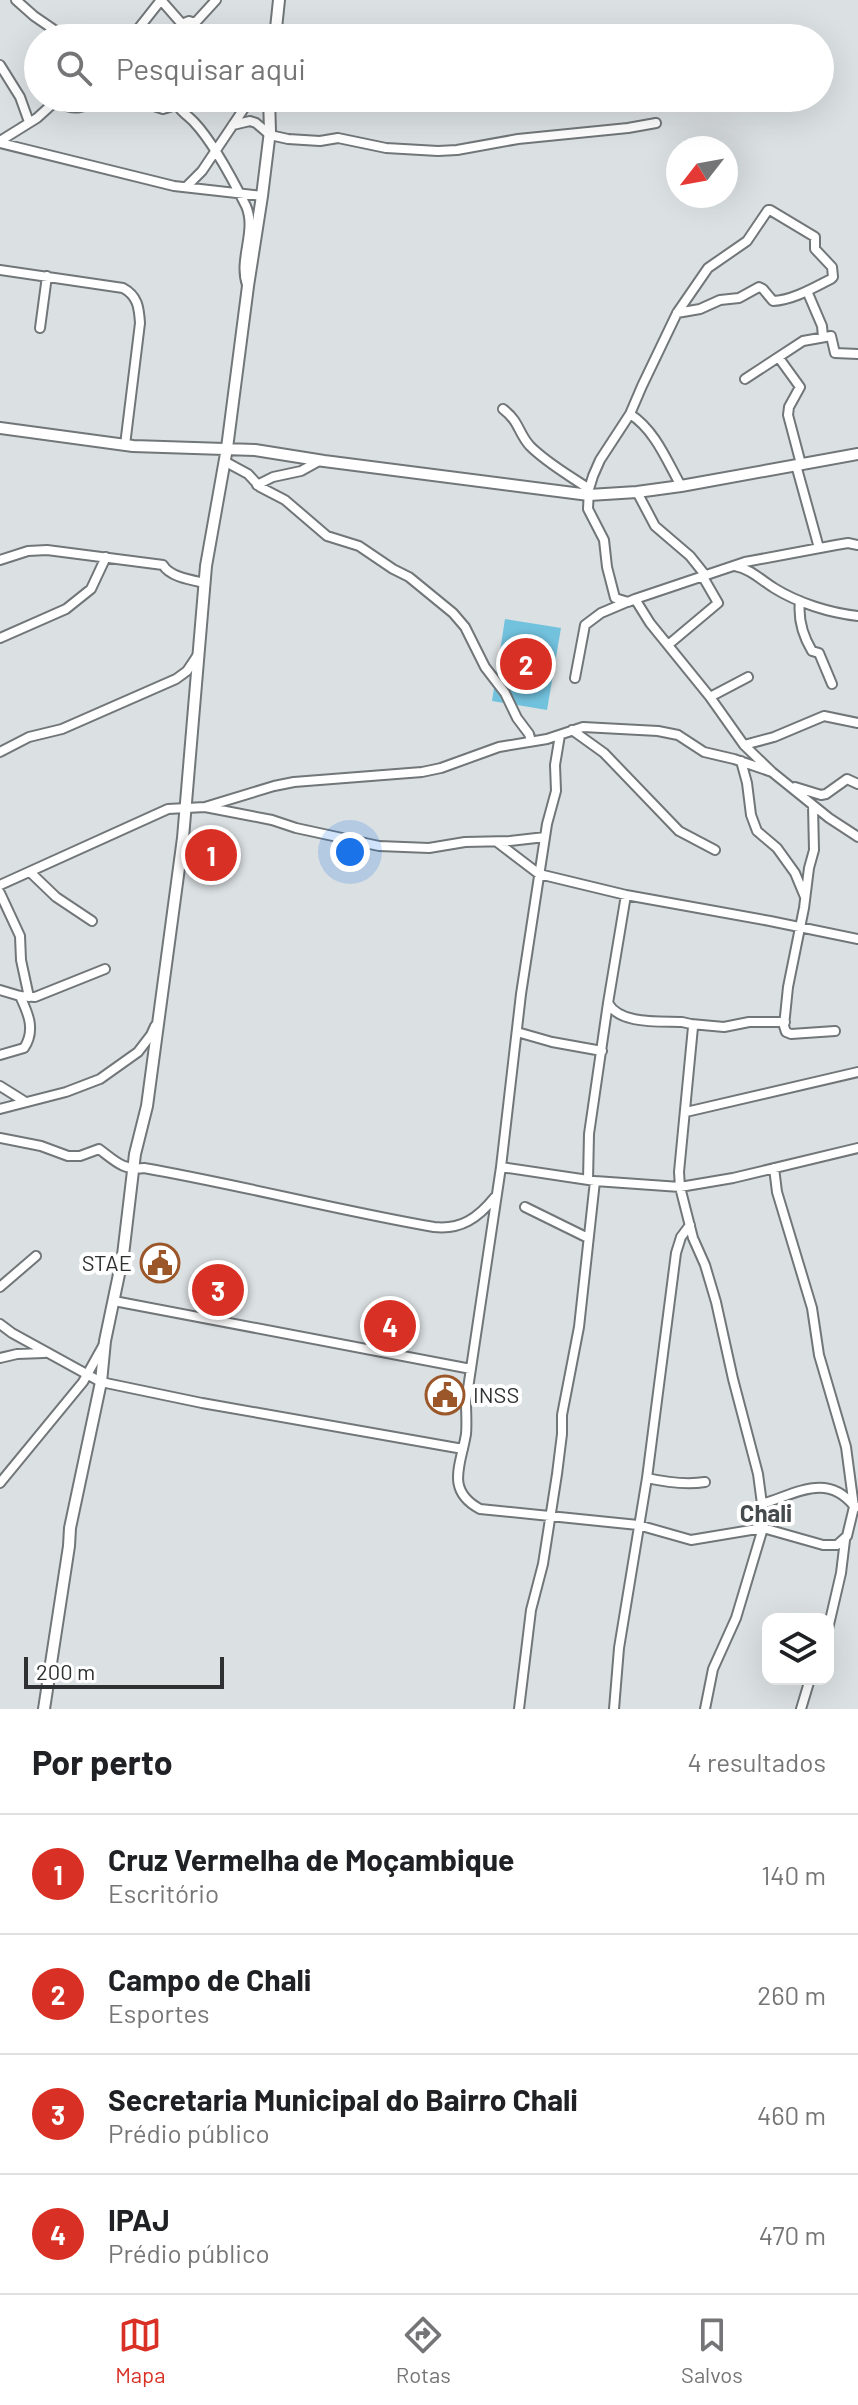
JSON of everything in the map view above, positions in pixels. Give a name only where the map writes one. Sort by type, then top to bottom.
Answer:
[{"type":"street","points":[[16,0],[46,24]]},
{"type":"street","points":[[142,24],[159,1],[182,24],[189,21],[195,23],[216,0]]},
{"type":"street","points":[[277,24],[280,2]]},
{"type":"street","points":[[0,65],[24,108]]},
{"type":"street","points":[[25,112],[29,122]]},
{"type":"street","points":[[0,142],[42,112]]},
{"type":"street","points":[[185,112],[201,130],[247,208],[249,219],[244,267],[248,286]]},
{"type":"street","points":[[187,186],[202,171],[242,112]]},
{"type":"street","points":[[44,1709],[70,1528],[101,1382],[105,1341],[123,1255],[138,1137],[147,1106],[186,808],[205,583],[262,196],[270,135],[269,112]]},
{"type":"street","points":[[233,125],[250,121],[270,135],[309,141],[338,138],[386,148],[438,151],[656,123]]},
{"type":"street","points":[[0,142],[174,186],[262,196]]},
{"type":"street","points":[[677,313],[700,309],[720,300],[739,298],[759,287],[776,302],[833,277],[832,267],[815,249],[815,237],[768,210],[747,241],[708,268],[677,313],[630,414],[600,460],[589,492],[588,509],[604,540],[615,598],[632,601],[643,613],[744,745],[813,806],[858,837]]},
{"type":"street","points":[[0,270],[127,289],[139,306],[138,348],[125,445]]},
{"type":"street","points":[[40,328],[47,276]]},
{"type":"street","points":[[807,291],[822,326],[823,337]]},
{"type":"street","points":[[745,379],[806,339],[832,337],[835,353],[858,354]]},
{"type":"street","points":[[779,358],[800,387],[788,415],[819,548]]},
{"type":"street","points":[[503,409],[514,418],[531,446],[589,492]]},
{"type":"street","points":[[630,414],[652,436],[681,486]]},
{"type":"street","points":[[0,428],[125,445],[284,453],[319,461],[589,492],[637,492],[681,486],[858,454]]},
{"type":"street","points":[[224,461],[248,474],[257,485],[285,500],[327,536],[359,546],[409,577],[453,613],[465,627],[485,667],[505,693],[531,741]]},
{"type":"street","points":[[257,485],[273,477],[301,471],[319,461]]},
{"type":"street","points":[[637,492],[655,526],[690,556],[718,603],[668,645]]},
{"type":"street","points":[[575,678],[585,625],[601,613],[761,558],[848,543],[858,545]]},
{"type":"street","points":[[0,560],[37,549],[163,565],[172,573],[205,583]]},
{"type":"street","points":[[0,638],[66,609],[91,589],[106,557]]},
{"type":"street","points":[[735,566],[748,570],[775,589],[800,601],[832,612],[858,616]]},
{"type":"street","points":[[800,601],[799,614],[808,643],[812,651],[819,653],[832,684]]},
{"type":"street","points":[[0,752],[29,737],[62,729],[176,679],[187,671],[198,654]]},
{"type":"street","points":[[710,697],[748,677]]},
{"type":"street","points":[[744,745],[774,737],[824,716],[858,723]]},
{"type":"street","points":[[0,885],[166,810],[205,807],[274,786],[422,772],[499,747],[560,735],[583,727],[670,733],[704,752],[772,772]]},
{"type":"street","points":[[571,730],[604,753],[679,831],[715,850]]},
{"type":"street","points":[[560,735],[555,765],[556,791],[539,874],[501,1167],[466,1402],[466,1432],[459,1459],[460,1490],[466,1502],[494,1512],[638,1525],[691,1540],[763,1528],[831,1546],[843,1553]]},
{"type":"street","points":[[741,761],[755,828],[777,848],[795,873],[805,898]]},
{"type":"street","points":[[791,786],[821,795],[847,779],[858,784]]},
{"type":"street","points":[[813,806],[815,841],[788,987],[785,1029],[791,1034],[835,1031]]},
{"type":"street","points":[[205,807],[379,846],[415,849],[545,837]]},
{"type":"street","points":[[496,841],[539,874],[626,895],[858,939]]},
{"type":"street","points":[[30,872],[56,897],[92,921]]},
{"type":"street","points":[[0,893],[20,936],[24,997],[30,1021],[30,1039],[24,1048],[0,1055]]},
{"type":"street","points":[[519,1709],[531,1610],[543,1564],[562,1434],[562,1415],[579,1327],[588,1238],[591,1180],[589,1134],[626,895]]},
{"type":"street","points":[[0,990],[24,997],[51,992],[105,969]]},
{"type":"street","points":[[608,1003],[614,1012],[623,1017],[724,1027],[749,1022],[785,1022]]},
{"type":"street","points":[[0,1109],[66,1092],[100,1079],[138,1052],[151,1035],[157,1020]]},
{"type":"street","points":[[691,1024],[695,1032],[688,1072],[680,1187],[716,1302],[758,1474],[763,1528],[736,1618],[713,1669],[705,1709]]},
{"type":"street","points":[[517,1032],[602,1051]]},
{"type":"street","points":[[686,1112],[858,1072]]},
{"type":"street","points":[[0,1086],[25,1101]]},
{"type":"street","points":[[0,1138],[41,1146],[68,1156],[80,1156],[99,1149],[118,1165],[134,1170],[144,1168],[210,1180],[246,1190],[448,1229],[478,1216],[496,1195]]},
{"type":"street","points":[[501,1167],[591,1180],[680,1187],[858,1148]]},
{"type":"street","points":[[774,1168],[777,1192],[812,1308],[819,1355],[846,1447],[856,1507],[845,1540],[832,1613]]},
{"type":"street","points":[[685,1201],[694,1185]]},
{"type":"street","points":[[525,1207],[588,1238]]},
{"type":"street","points":[[614,1709],[617,1660],[647,1478],[676,1253],[681,1237],[690,1225]]},
{"type":"street","points":[[0,1287],[36,1256]]},
{"type":"street","points":[[114,1301],[471,1369]]},
{"type":"street","points":[[0,1324],[101,1382],[463,1449]]},
{"type":"street","points":[[0,1483],[86,1376],[105,1341]]},
{"type":"street","points":[[0,1358],[34,1352],[52,1354]]},
{"type":"street","points":[[647,1478],[705,1482]]},
{"type":"street","points":[[762,1504],[825,1486],[835,1489],[856,1507]]},
{"type":"street","points":[[831,1546],[845,1540]]},
{"type":"street","points":[[801,1709],[808,1685]]},
{"type":"shaded area","points":[[505,619],[561,628],[547,710],[492,701]]},
{"type":"place","name":"Campo de Chali","points":[[526,664]]},
{"type":"place","name":"Cruz Vermelha de Moçambique","points":[[211,855]]},
{"type":"place","name":"STAE","points":[[160,1263]]},
{"type":"place","name":"Secretaria Municipal do Bairro Chali","points":[[218,1290]]},
{"type":"place","name":"IPAJ","points":[[390,1326]]},
{"type":"place","name":"INSS","points":[[445,1395]]},
{"type":"district","name":"Chali","points":[[766,1514]]}]
